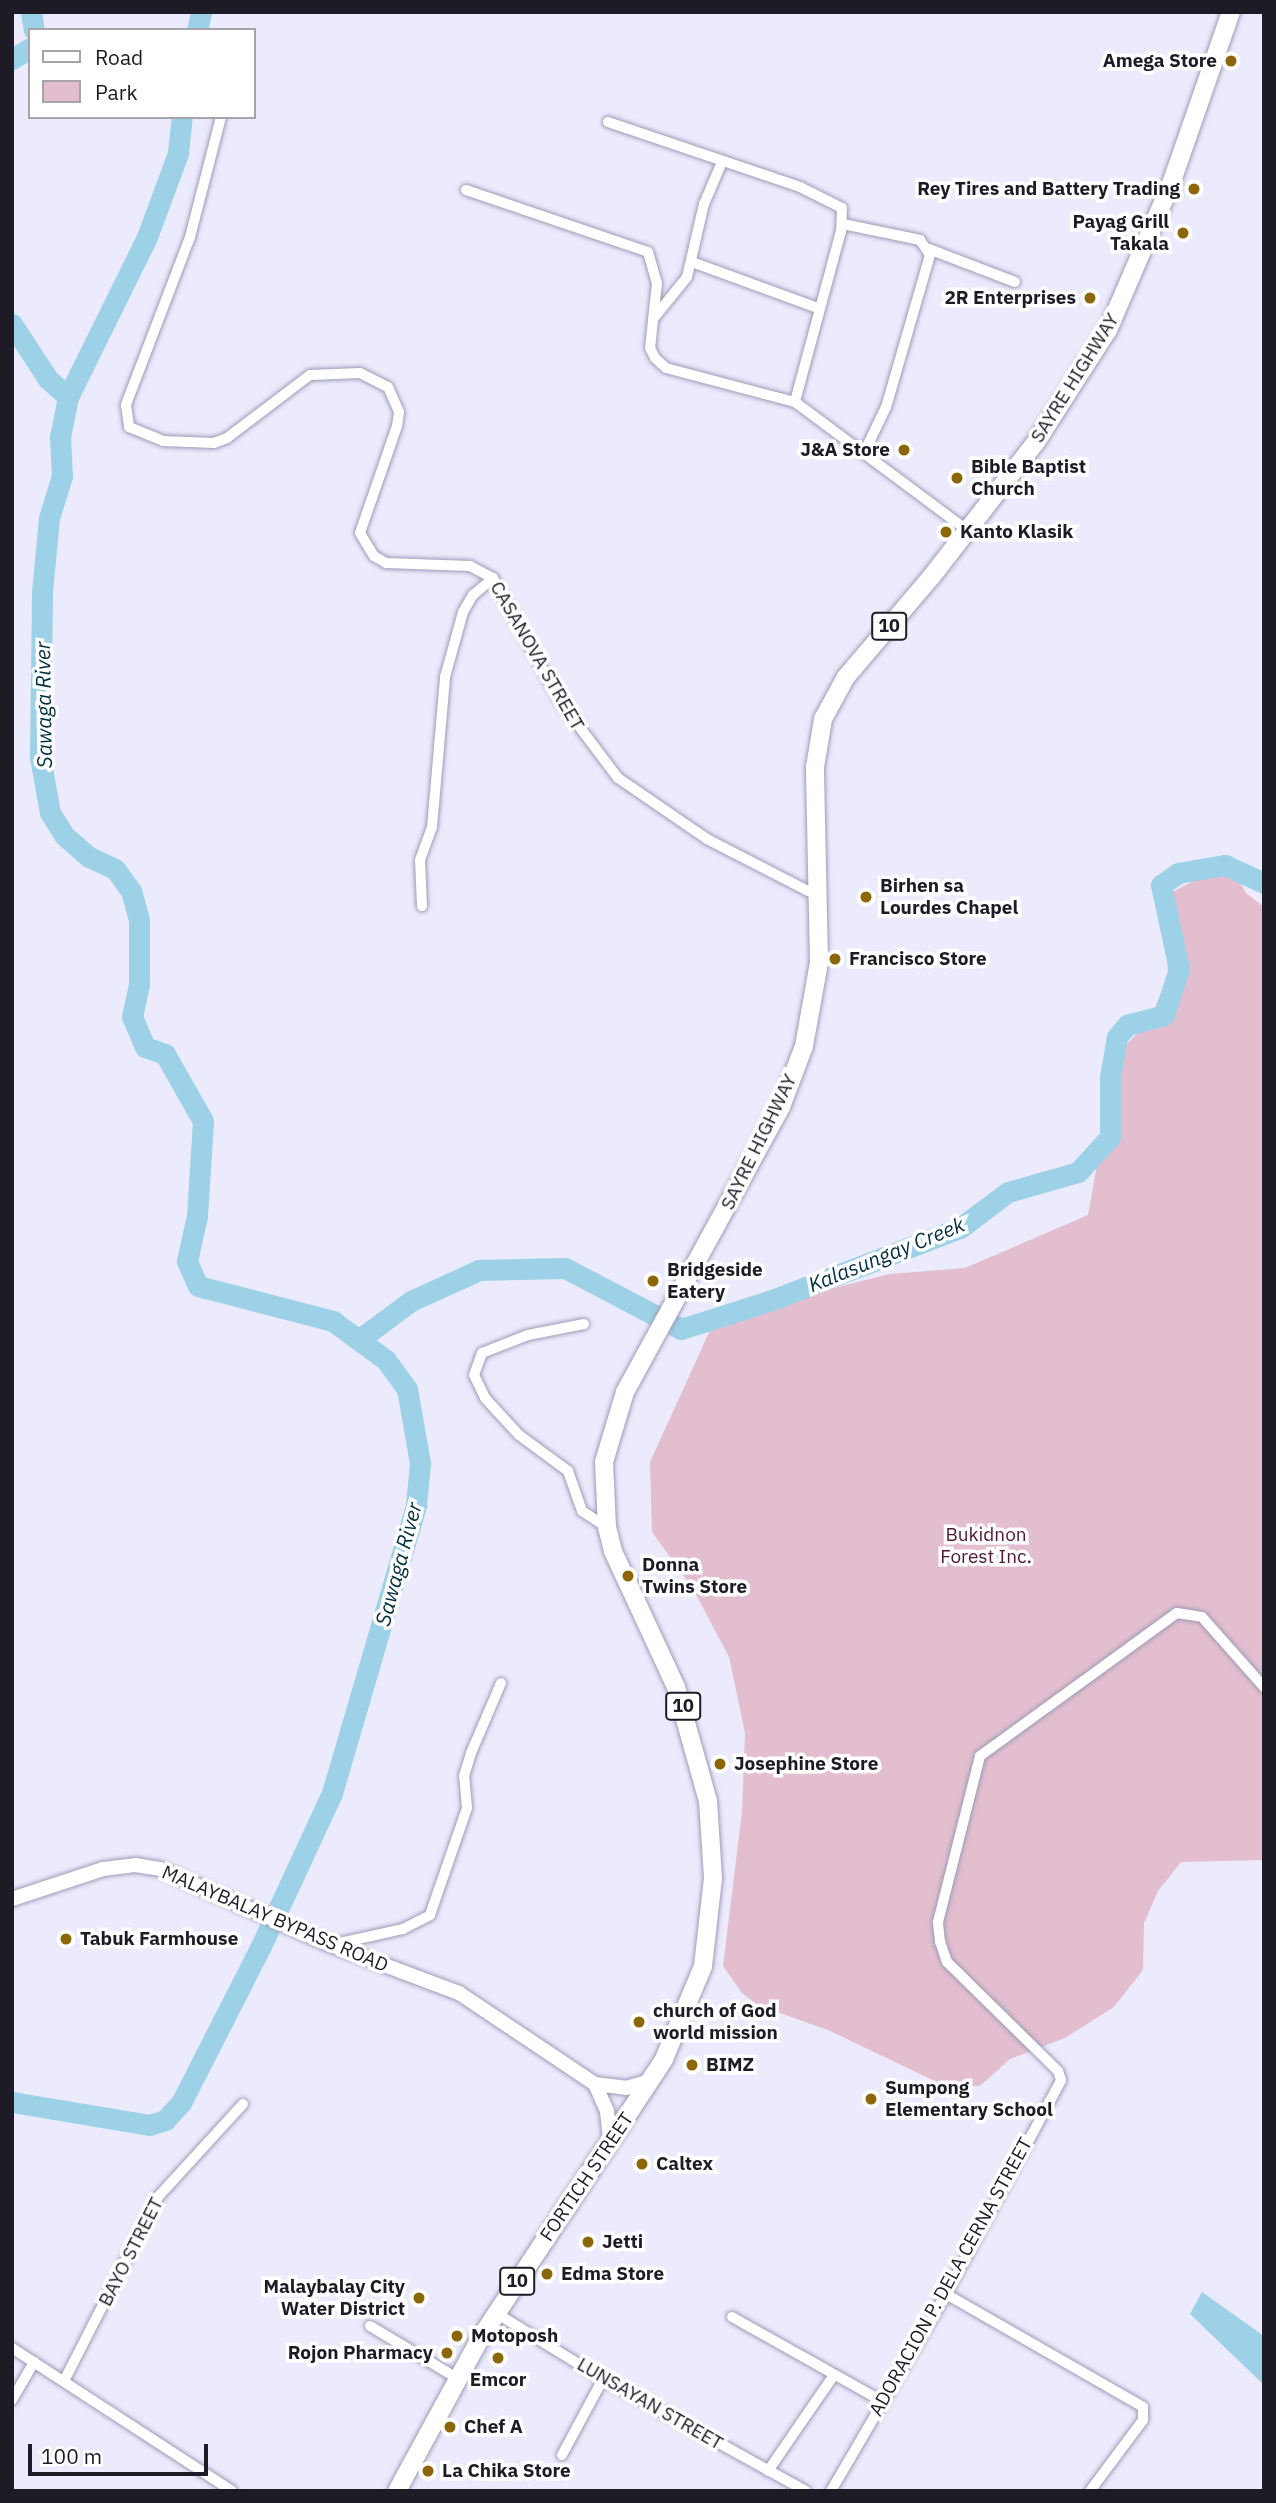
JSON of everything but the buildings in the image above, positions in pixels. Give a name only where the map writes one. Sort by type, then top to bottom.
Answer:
[{"type":"highway","name":"SAYRE HIGHWAY","points":[[651,2081],[678,2032],[702,1966],[711,1918],[712,1833],[687,1717],[622,1574],[607,1527],[603,1491],[607,1450],[625,1392],[781,1107],[804,1046],[818,987],[820,897],[815,767],[823,719],[846,677],[968,531],[1062,407],[1125,297],[1171,184],[1231,12]]},
{"type":"highway","name":"FORTICH STREET","points":[[397,2491],[457,2378],[496,2313],[651,2081]]},
{"type":"main road","name":"MALAYBALAY BYPASS ROAD","points":[[12,1899],[103,1869],[135,1865],[171,1872],[331,1945],[459,1993],[596,2084],[626,2088],[651,2081]]},
{"type":"main road","points":[[596,2084],[607,2112],[610,2142]]},
{"type":"street","name":"CASANOVA STREET","points":[[220,119],[190,237],[126,405],[129,427],[163,441],[214,443],[227,438],[310,374],[337,370],[377,380],[388,387],[399,412],[361,519],[360,533],[366,545],[386,563],[446,562],[471,566],[493,578],[560,701],[618,778],[707,839],[820,897]]},
{"type":"street","points":[[608,122],[834,200],[842,208],[843,224],[818,308],[795,402]]},
{"type":"street","points":[[653,319],[676,295],[692,262],[704,204],[722,162]]},
{"type":"street","points":[[466,190],[648,252],[657,283],[650,348],[666,368],[795,402],[968,531]]},
{"type":"street","points":[[843,224],[890,230],[920,240],[929,249],[1015,282]]},
{"type":"street","points":[[864,453],[886,407],[929,264],[929,249]]},
{"type":"street","points":[[692,262],[818,308]]},
{"type":"street","points":[[422,906],[421,860],[432,827],[445,677],[463,612],[473,595],[493,578]]},
{"type":"street","points":[[584,1324],[528,1335],[482,1353],[474,1375],[485,1398],[519,1435],[568,1471],[582,1511],[607,1527]]},
{"type":"street","name":"ADORACION P. DELA CERNA STREET","points":[[831,2491],[880,2400],[946,2294],[1060,2085],[1060,2075],[1051,2064],[947,1962],[940,1942],[938,1922],[980,1756],[1177,1613],[1202,1617],[1264,1687]]},
{"type":"street","points":[[331,1945],[403,1929],[430,1914],[467,1808],[464,1776],[471,1753],[501,1683]]},
{"type":"street","name":"BAYO STREET","points":[[64,2381],[158,2197],[243,2104]]},
{"type":"street","points":[[946,2294],[1143,2407],[1143,2420],[1090,2491]]},
{"type":"street","name":"LUNSAYAN STREET","points":[[496,2313],[603,2379],[806,2491]]},
{"type":"street","points":[[732,2317],[880,2400]]},
{"type":"street","points":[[370,2326],[457,2378]]},
{"type":"street","points":[[12,2348],[229,2490]]},
{"type":"street","points":[[12,2400],[34,2362]]},
{"type":"street","points":[[768,2471],[834,2375]]},
{"type":"street","points":[[562,2455],[603,2379]]},
{"type":"green space","name":"Bukidnon Forest Inc.","points":[[1234,872],[1246,893],[1264,907],[1264,1860],[1181,1862],[1158,1891],[1144,1923],[1143,1970],[1114,2007],[1065,2038],[1010,2059],[980,2086],[943,2085],[830,2031],[758,2005],[742,1993],[723,1966],[742,1812],[745,1733],[729,1657],[693,1589],[652,1532],[650,1462],[716,1317],[890,1274],[965,1268],[1088,1215],[1110,1092],[1123,1048],[1150,1020],[1168,976],[1166,933],[1174,891],[1209,873]]},
{"type":"water","points":[[1202,2292],[1264,2336],[1264,2385],[1190,2314]]},
{"type":"waterway","points":[[31,12],[34,28]]},
{"type":"waterway","name":"Sawaga River","points":[[197,28],[201,12]]},
{"type":"waterway","points":[[12,59],[28,49]]},
{"type":"waterway","name":"Sawaga River","points":[[12,2102],[149,2125],[165,2120],[181,2103],[261,1946],[332,1793],[416,1505],[420,1463],[407,1389],[386,1360],[333,1321],[198,1286],[187,1261],[197,1216],[203,1121],[165,1054],[145,1047],[132,1017],[139,984],[139,920],[131,891],[115,869],[89,857],[64,835],[50,813],[40,757],[42,592],[49,518],[62,476],[60,437],[68,397],[147,237],[178,153],[182,119]]},
{"type":"waterway","points":[[12,324],[48,379],[68,397]]},
{"type":"waterway","name":"Kalasungay Creek","points":[[361,1338],[411,1301],[479,1270],[565,1268],[681,1329],[772,1300],[960,1228],[1008,1192],[1078,1172],[1110,1137],[1110,1077],[1117,1037],[1127,1025],[1164,1015],[1179,969],[1161,885],[1178,873],[1225,865],[1264,883]]},
{"type":"place","name":"Amega Store","points":[[1231,61]]},
{"type":"place","name":"Rey Tires and Battery Trading","points":[[1194,189]]},
{"type":"place","name":"Payag Grill Takala","points":[[1183,233]]},
{"type":"place","name":"2R Enterprises","points":[[1090,298]]},
{"type":"place","name":"J&A Store","points":[[904,450]]},
{"type":"place","name":"Bible Baptist Church","points":[[957,478]]},
{"type":"place","name":"Kanto Klasik","points":[[946,532]]},
{"type":"place","name":"Birhen sa Lourdes Chapel","points":[[866,897]]},
{"type":"place","name":"Francisco Store","points":[[835,959]]},
{"type":"place","name":"Bridgeside Eatery","points":[[653,1281]]},
{"type":"place","name":"Donna Twins Store","points":[[628,1576]]},
{"type":"place","name":"Josephine Store","points":[[720,1764]]},
{"type":"place","name":"Tabuk Farmhouse","points":[[66,1939]]},
{"type":"place","name":"church of God world mission","points":[[639,2022]]},
{"type":"place","name":"BIMZ","points":[[692,2065]]},
{"type":"place","name":"Sumpong Elementary School","points":[[871,2099]]},
{"type":"place","name":"Caltex","points":[[642,2164]]},
{"type":"place","name":"Jetti","points":[[588,2242]]},
{"type":"place","name":"Edma Store","points":[[547,2274]]},
{"type":"place","name":"Malaybalay City Water District","points":[[419,2298]]},
{"type":"place","name":"Motoposh","points":[[457,2336]]},
{"type":"place","name":"Rojon Pharmacy","points":[[447,2353]]},
{"type":"place","name":"Emcor","points":[[498,2358]]},
{"type":"place","name":"Chef A","points":[[450,2427]]},
{"type":"place","name":"La Chika Store","points":[[428,2471]]}]
